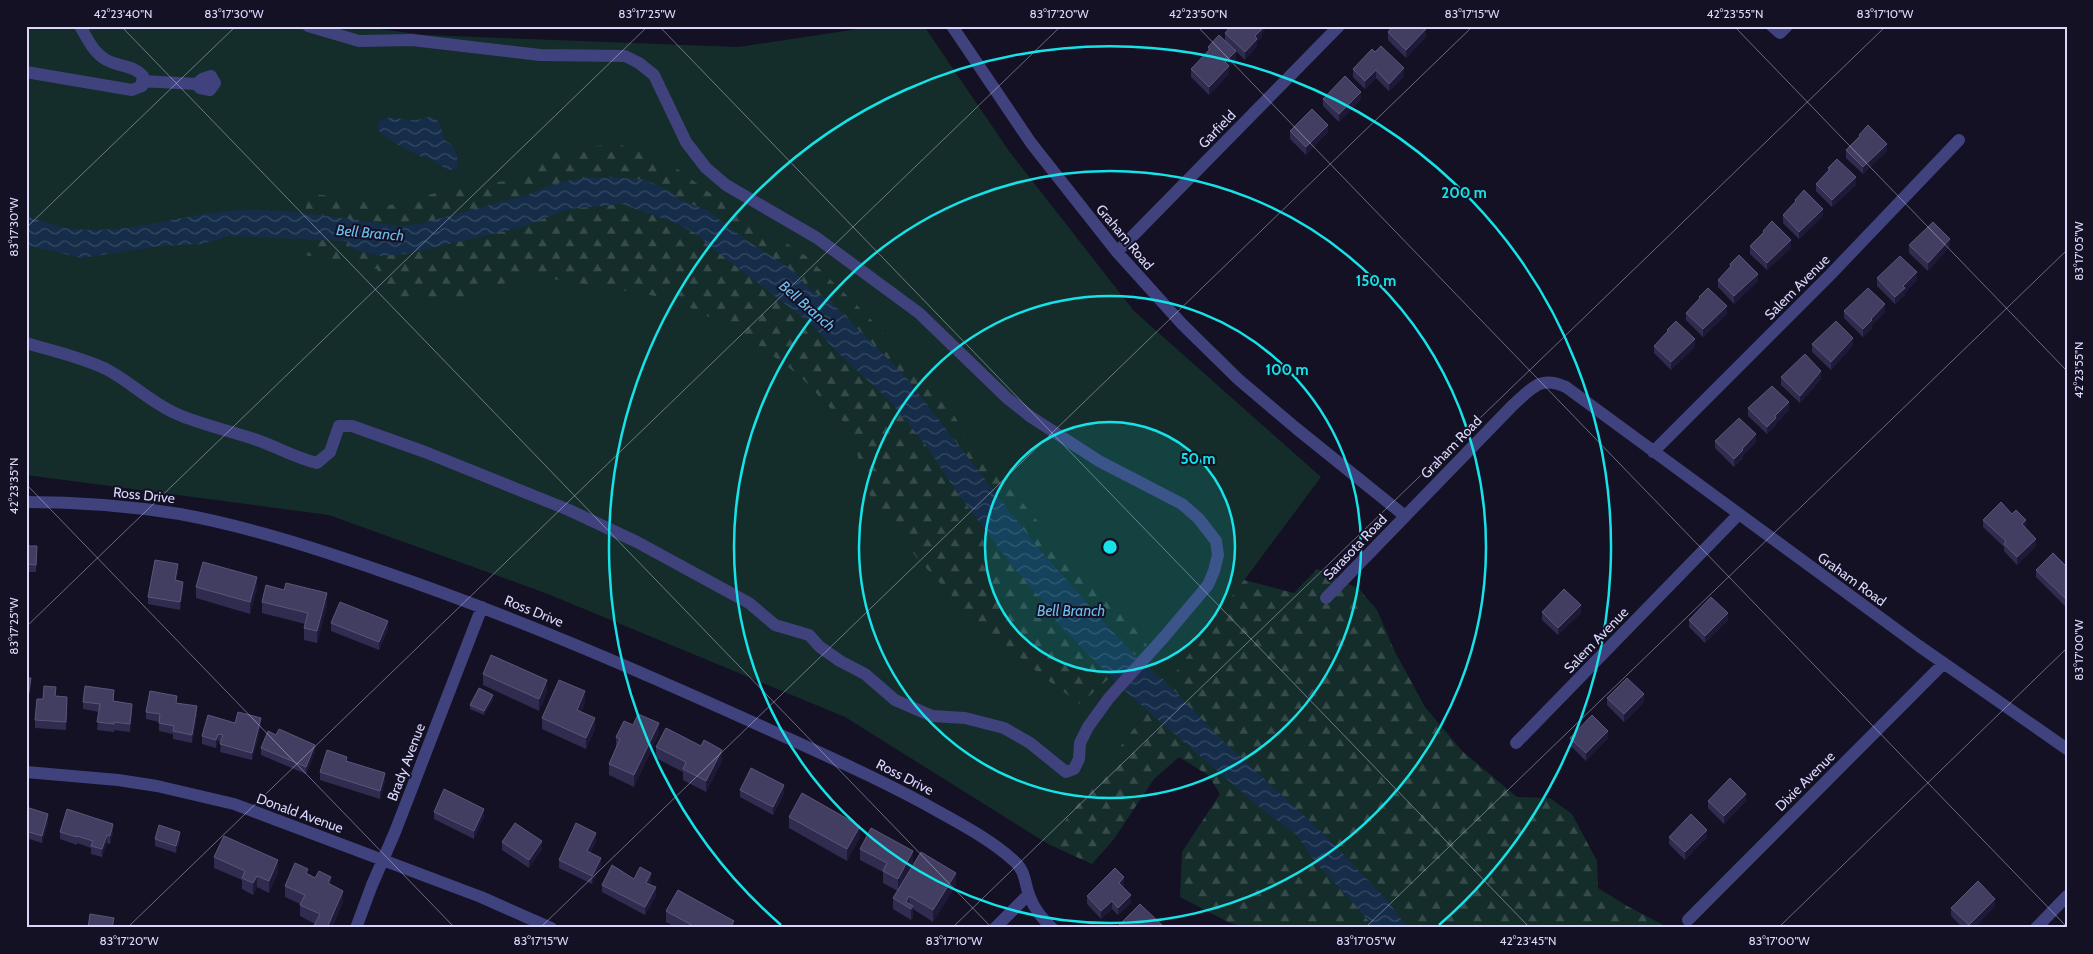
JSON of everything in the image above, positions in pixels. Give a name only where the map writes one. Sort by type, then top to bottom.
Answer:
[{"type":"street","points":[[26,72],[132,90],[142,86],[143,76],[136,69],[108,62],[94,51],[80,26]]},
{"type":"street","points":[[26,343],[74,357],[105,369],[128,382],[156,404],[178,415],[259,440],[305,460],[318,463],[330,452],[339,426],[352,426],[425,452],[569,510],[637,542],[749,603],[775,625],[808,635],[820,647],[840,661],[865,674],[895,700],[932,716],[965,718],[1004,728],[1030,743],[1066,772],[1074,769],[1079,759],[1080,743],[1088,727],[1109,698],[1208,584],[1218,555],[1216,542],[1200,519],[1182,504],[1099,461],[1031,417],[1007,398],[919,313],[817,238],[726,185],[706,168],[686,142],[654,75],[639,63],[625,56],[540,55],[412,40],[359,41],[308,26]]},
{"type":"street","name":"Graham Road","points":[[952,26],[1031,143],[1117,252],[1182,324],[1238,379],[1405,516],[1513,405],[1533,387],[1542,382],[1554,382],[1566,387],[1738,515],[2067,749]]},
{"type":"street","name":"Garfield","points":[[1117,252],[1339,26]]},
{"type":"street","points":[[1772,26],[1780,33],[1787,26]]},
{"type":"street","points":[[142,81],[196,84]]},
{"type":"street","name":"Salem Avenue","points":[[1654,452],[1830,275],[1959,140]]},
{"type":"street","name":"Ross Drive","points":[[26,502],[84,504],[150,510],[242,528],[316,548],[482,607],[629,667],[846,764],[922,802],[968,828],[1015,861],[1024,873],[1029,894]]},
{"type":"street","name":"Salem Avenue","points":[[1516,743],[1738,515]]},
{"type":"street","name":"Sarasota Road","points":[[1326,598],[1405,516]]},
{"type":"street","name":"Brady Avenue","points":[[356,928],[396,832],[482,607]]},
{"type":"street","name":"Dixie Avenue","points":[[1688,920],[1944,663]]},
{"type":"street","name":"Donald Avenue","points":[[26,772],[118,780],[196,794],[234,804],[481,897],[551,928]]},
{"type":"street","points":[[995,928],[1029,894],[1039,916],[1052,928]]},
{"type":"street","points":[[2036,928],[2067,896]]},
{"type":"green space","points":[[26,26],[357,26],[425,35],[738,47],[878,26],[924,26],[1009,151],[1134,311],[1321,477],[1048,844],[845,717],[548,594],[329,515],[26,475]]},
{"type":"green space","points":[[616,143],[668,162],[707,191],[806,256],[867,315],[952,412],[977,453],[1022,502],[1052,539],[1109,595],[1147,645],[1080,704],[1042,676],[965,610],[917,558],[867,491],[851,430],[800,376],[745,335],[673,299],[529,275],[451,302],[388,302],[377,269],[300,254],[308,193],[391,205],[454,188],[522,179],[553,153]]},
{"type":"green space","points":[[1317,569],[1359,589],[1377,610],[1395,652],[1425,707],[1462,751],[1517,797],[1550,798],[1572,814],[1597,861],[1598,888],[1669,928],[1251,928],[1230,923],[1180,897],[1182,852],[1220,794],[1208,775],[1179,757],[1154,779],[1114,839],[1092,864],[1048,844],[1244,580],[1294,593]]},
{"type":"water","points":[[428,117],[438,121],[445,140],[455,151],[457,169],[448,170],[431,159],[420,156],[389,140],[378,130],[377,124],[384,119],[418,120]]},
{"type":"water","name":"Bell Branch","points":[[589,177],[646,180],[671,192],[679,199],[708,211],[745,239],[794,271],[809,289],[829,300],[905,376],[1035,544],[1101,619],[1145,666],[1163,679],[1221,739],[1324,834],[1387,900],[1408,928],[1374,928],[1316,863],[1296,834],[1265,812],[1127,693],[1058,624],[1043,601],[1013,567],[956,491],[928,448],[889,400],[836,351],[810,323],[695,233],[670,221],[622,204],[568,209],[523,227],[405,254],[380,256],[352,248],[346,241],[230,236],[201,244],[159,246],[82,258],[26,245],[26,216],[68,228],[96,230],[139,226],[224,211],[265,210],[304,213],[401,226],[419,224],[527,195],[556,183]]},
{"type":"building","points":[[1231,26],[1260,26],[1262,29],[1255,36],[1257,39],[1245,52],[1225,33]]},
{"type":"building","points":[[1393,26],[1423,26],[1426,29],[1406,50],[1388,32]]},
{"type":"building","points":[[1219,35],[1236,51],[1225,62],[1229,66],[1209,87],[1191,69],[1210,49],[1208,47]]},
{"type":"building","points":[[1381,46],[1404,68],[1389,84],[1376,70],[1365,81],[1353,69],[1372,49],[1375,52]]},
{"type":"building","points":[[1345,76],[1361,92],[1339,114],[1323,99]]},
{"type":"building","points":[[1312,109],[1328,125],[1306,147],[1290,131]]},
{"type":"building","points":[[1868,125],[1887,144],[1863,167],[1846,150]]},
{"type":"building","points":[[1837,159],[1856,177],[1832,200],[1816,184]]},
{"type":"building","points":[[1804,190],[1823,209],[1799,232],[1783,215]]},
{"type":"building","points":[[1772,221],[1791,240],[1767,263],[1750,246]]},
{"type":"building","points":[[1933,222],[1950,239],[1928,263],[1909,245]]},
{"type":"building","points":[[1739,255],[1758,274],[1734,296],[1718,280]]},
{"type":"building","points":[[1900,256],[1917,272],[1903,286],[1905,288],[1895,297],[1877,278]]},
{"type":"building","points":[[1708,288],[1727,306],[1703,329],[1686,313]]},
{"type":"building","points":[[1868,288],[1885,304],[1863,329],[1844,311]]},
{"type":"building","points":[[1676,321],[1695,339],[1671,362],[1654,346]]},
{"type":"building","points":[[1836,321],[1853,338],[1831,362],[1812,344]]},
{"type":"building","points":[[1805,354],[1821,371],[1800,396],[1781,377]]},
{"type":"building","points":[[1772,386],[1789,402],[1767,427],[1748,408]]},
{"type":"building","points":[[1739,418],[1756,434],[1734,459],[1715,441]]},
{"type":"building","points":[[2001,502],[2012,514],[2016,510],[2026,520],[2022,524],[2036,539],[2017,557],[2004,544],[2006,541],[1983,520]]},
{"type":"building","points":[[26,546],[37,546],[36,565],[26,564]]},
{"type":"building","points":[[2053,553],[2067,567],[2067,600],[2036,570]]},
{"type":"building","points":[[155,560],[178,564],[175,580],[183,582],[180,602],[148,597]]},
{"type":"building","points":[[203,562],[257,577],[250,602],[196,587]]},
{"type":"building","points":[[286,583],[327,593],[317,631],[304,628],[308,613],[262,602],[266,585],[284,590]]},
{"type":"building","points":[[1564,589],[1581,605],[1558,628],[1542,612]]},
{"type":"building","points":[[1711,597],[1728,613],[1705,636],[1689,620]]},
{"type":"building","points":[[340,602],[388,621],[379,642],[331,623]]},
{"type":"building","points":[[491,655],[547,680],[539,699],[483,674]]},
{"type":"building","points":[[26,678],[31,678],[28,698],[26,698]]},
{"type":"building","points":[[1627,678],[1644,694],[1624,714],[1607,698]]},
{"type":"building","points":[[559,680],[585,691],[577,710],[595,718],[586,738],[542,718]]},
{"type":"building","points":[[44,686],[56,687],[55,696],[67,697],[66,722],[35,720],[37,699],[43,699]]},
{"type":"building","points":[[85,686],[114,690],[113,701],[132,704],[130,724],[97,722],[100,704],[83,702]]},
{"type":"building","points":[[479,688],[493,695],[484,711],[470,705]]},
{"type":"building","points":[[150,691],[177,696],[176,703],[197,706],[192,735],[173,731],[174,726],[159,723],[160,714],[146,712]]},
{"type":"building","points":[[238,712],[261,718],[252,753],[220,744],[223,735],[218,734],[216,740],[202,736],[208,715],[235,723]]},
{"type":"building","points":[[638,714],[659,723],[634,775],[609,764],[620,739],[616,737],[624,721],[633,725]]},
{"type":"building","points":[[1592,715],[1608,731],[1586,753],[1570,738]]},
{"type":"building","points":[[666,728],[701,746],[704,740],[722,750],[706,781],[683,769],[686,762],[656,747]]},
{"type":"building","points":[[279,729],[315,745],[306,767],[261,748],[268,731],[276,735]]},
{"type":"building","points":[[327,750],[347,757],[346,761],[385,773],[380,791],[320,772]]},
{"type":"building","points":[[751,768],[784,785],[773,807],[740,790]]},
{"type":"building","points":[[1730,778],[1746,794],[1724,816],[1708,801]]},
{"type":"building","points":[[444,789],[484,809],[474,831],[434,812]]},
{"type":"building","points":[[802,793],[860,826],[847,849],[789,817]]},
{"type":"building","points":[[26,807],[48,814],[42,836],[26,831]]},
{"type":"building","points":[[67,809],[113,824],[110,836],[107,835],[102,849],[91,846],[93,841],[60,832]]},
{"type":"building","points":[[1691,814],[1707,830],[1685,852],[1669,837]]},
{"type":"building","points":[[515,823],[542,841],[529,860],[502,842]]},
{"type":"building","points":[[576,823],[596,833],[587,851],[601,858],[592,876],[559,860]]},
{"type":"building","points":[[159,825],[180,832],[176,846],[155,839]]},
{"type":"building","points":[[871,828],[913,851],[898,879],[883,871],[887,863],[860,849]]},
{"type":"building","points":[[224,836],[278,860],[269,881],[257,876],[253,883],[242,878],[245,871],[214,857]]},
{"type":"building","points":[[921,852],[956,873],[933,910],[909,896],[906,902],[913,906],[911,909],[893,898]]},
{"type":"building","points":[[295,863],[308,869],[306,873],[315,878],[319,871],[331,877],[328,883],[343,891],[327,928],[313,928],[320,914],[300,905],[305,895],[285,886]]},
{"type":"building","points":[[612,865],[634,879],[640,867],[651,873],[646,883],[656,887],[645,907],[602,885]]},
{"type":"building","points":[[1115,868],[1124,877],[1119,883],[1131,895],[1118,908],[1112,901],[1101,911],[1087,896]]},
{"type":"building","points":[[1978,881],[1995,899],[1969,925],[1951,908]]},
{"type":"building","points":[[678,890],[734,921],[730,928],[697,928],[666,911]]},
{"type":"building","points":[[1140,904],[1162,925],[1159,928],[1118,928],[1117,927]]},
{"type":"building","points":[[90,914],[114,918],[112,928],[88,928]]}]
